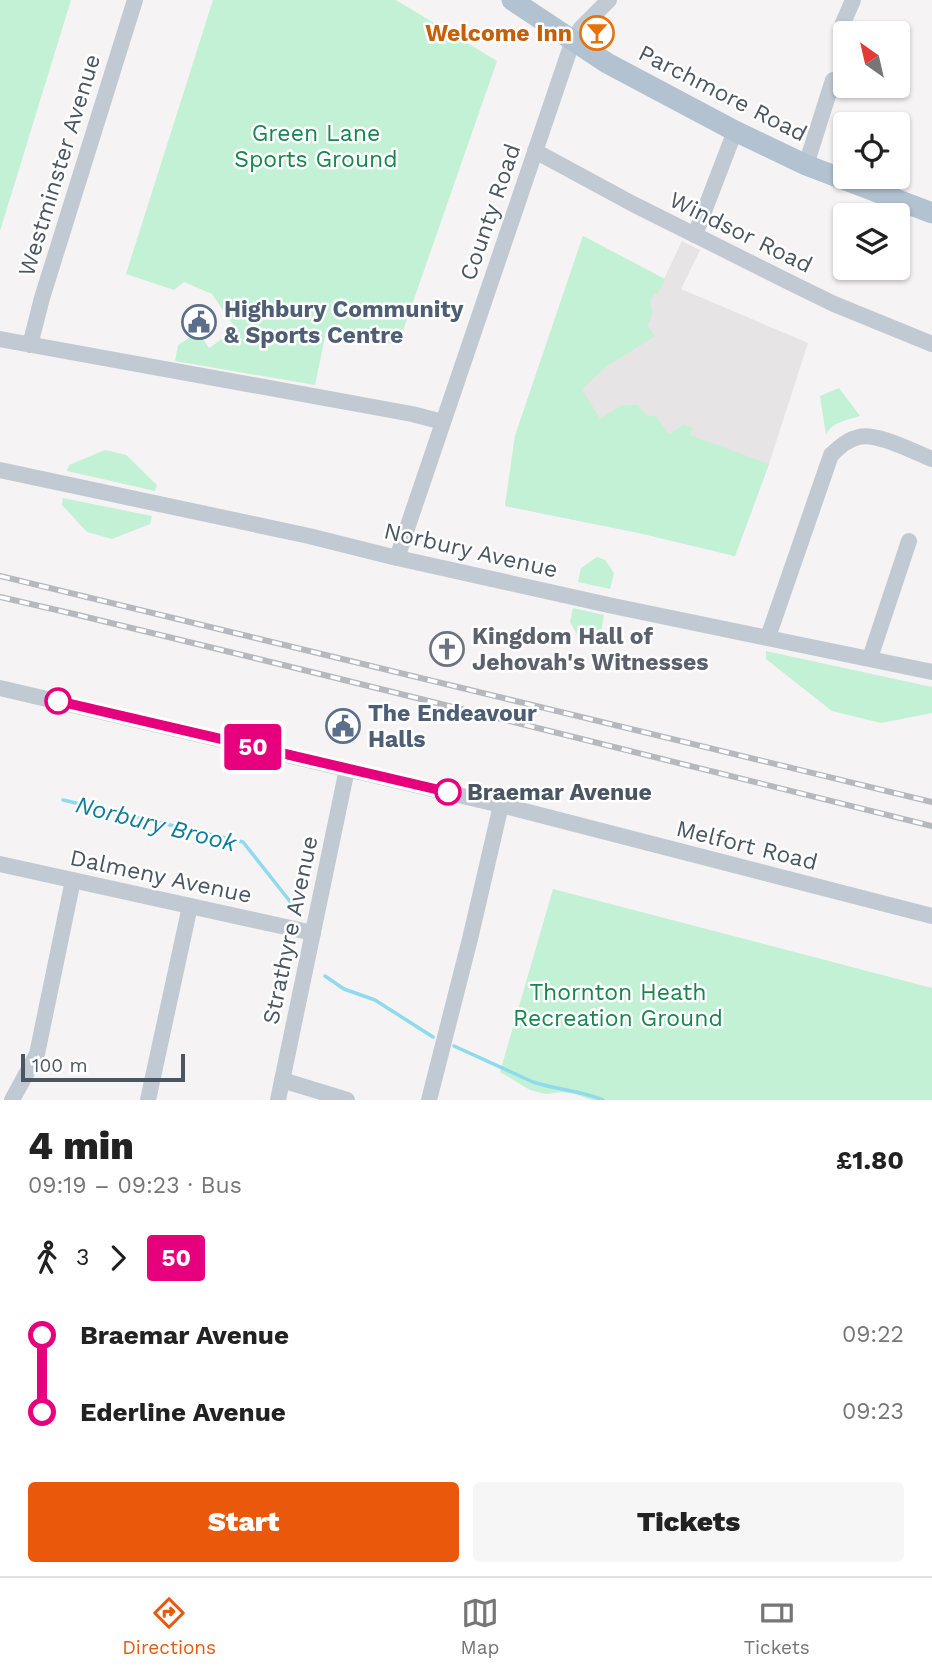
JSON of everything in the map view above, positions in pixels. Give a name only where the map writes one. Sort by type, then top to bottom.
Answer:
[{"type":"main road","name":"Parchmore Road","points":[[512,0],[594,55],[735,131],[806,165],[932,213]]},
{"type":"street","name":"Westminster Avenue","points":[[30,345],[47,281],[135,0]]},
{"type":"street","points":[[573,40],[581,27],[609,0]]},
{"type":"street","points":[[845,21],[853,0]]},
{"type":"street","name":"County Road","points":[[397,558],[573,40]]},
{"type":"street","points":[[806,165],[832,80]]},
{"type":"street","points":[[695,235],[735,131]]},
{"type":"street","name":"Windsor Road","points":[[535,151],[633,204],[834,304],[932,344]]},
{"type":"street","points":[[0,339],[412,414],[443,422]]},
{"type":"street","points":[[768,637],[831,454],[858,437],[873,436],[932,459]]},
{"type":"street","name":"Norbury Avenue","points":[[0,470],[309,536],[613,606],[932,673]]},
{"type":"street","points":[[870,659],[909,541]]},
{"type":"street","name":"Melfort Road","points":[[0,689],[501,805],[932,916]]},
{"type":"street","name":"Strathyre Avenue","points":[[278,1100],[347,769]]},
{"type":"street","points":[[429,1100],[501,805]]},
{"type":"street","name":"Dalmeny Avenue","points":[[0,864],[313,933]]},
{"type":"street","points":[[12,1100],[37,1054],[73,880]]},
{"type":"street","points":[[148,1100],[190,906]]},
{"type":"street","points":[[282,1080],[347,1100]]},
{"type":"shaded area","points":[[583,236],[664,279],[682,241],[700,250],[681,289],[808,343],[769,464],[735,556],[505,506],[515,436]]},
{"type":"green space","points":[[0,0],[71,0],[0,231]]},
{"type":"green space","name":"Green Lane Sports Ground","points":[[213,0],[396,0],[497,61],[398,345],[326,332],[315,385],[175,361],[178,345],[198,332],[209,348],[236,329],[212,294],[184,282],[174,290],[126,274]]},
{"type":"green space","points":[[583,236],[665,279],[658,293],[650,301],[652,311],[647,325],[655,336],[606,367],[582,389],[600,419],[622,405],[638,405],[646,414],[656,416],[669,434],[684,425],[693,428],[690,435],[769,464],[735,556],[505,506],[515,436]]},
{"type":"green space","points":[[839,388],[860,416],[836,424],[826,435],[820,396]]},
{"type":"green space","points":[[105,450],[126,455],[157,485],[155,491],[67,471],[69,465]]},
{"type":"green space","points":[[63,498],[152,516],[150,524],[112,539],[87,532],[62,505]]},
{"type":"green space","points":[[597,557],[605,560],[614,573],[610,589],[578,582],[581,568]]},
{"type":"green space","points":[[573,608],[604,615],[601,633],[588,642],[580,639],[570,622]]},
{"type":"green space","points":[[766,651],[932,687],[932,713],[881,723],[832,711],[766,659]]},
{"type":"green space","name":"Thornton Heath Recreation Ground","points":[[553,889],[932,988],[932,1100],[592,1100],[575,1094],[546,1094],[530,1090],[500,1072]]},
{"type":"waterway","name":"Norbury Brook","points":[[63,800],[243,842],[298,915]]},
{"type":"waterway","name":"Norbury Brook","points":[[325,976],[344,989],[375,1000],[433,1037]]},
{"type":"waterway","name":"Norbury Brook","points":[[454,1046],[533,1082],[603,1100]]},
{"type":"railway","points":[[0,576],[932,802]]},
{"type":"railway","points":[[0,597],[932,826]]},
{"type":"bus line","name":"50","points":[[58,701],[448,792]]},
{"type":"place","name":"Welcome Inn","points":[[597,33]]},
{"type":"place","name":"Highbury Community & Sports Centre","points":[[199,322]]},
{"type":"place","name":"Kingdom Hall of Jehovah's Witnesses","points":[[447,649]]},
{"type":"place","name":"The Endeavour Halls","points":[[343,726]]},
{"type":"place","name":"Braemar Avenue","points":[[448,792]]}]
